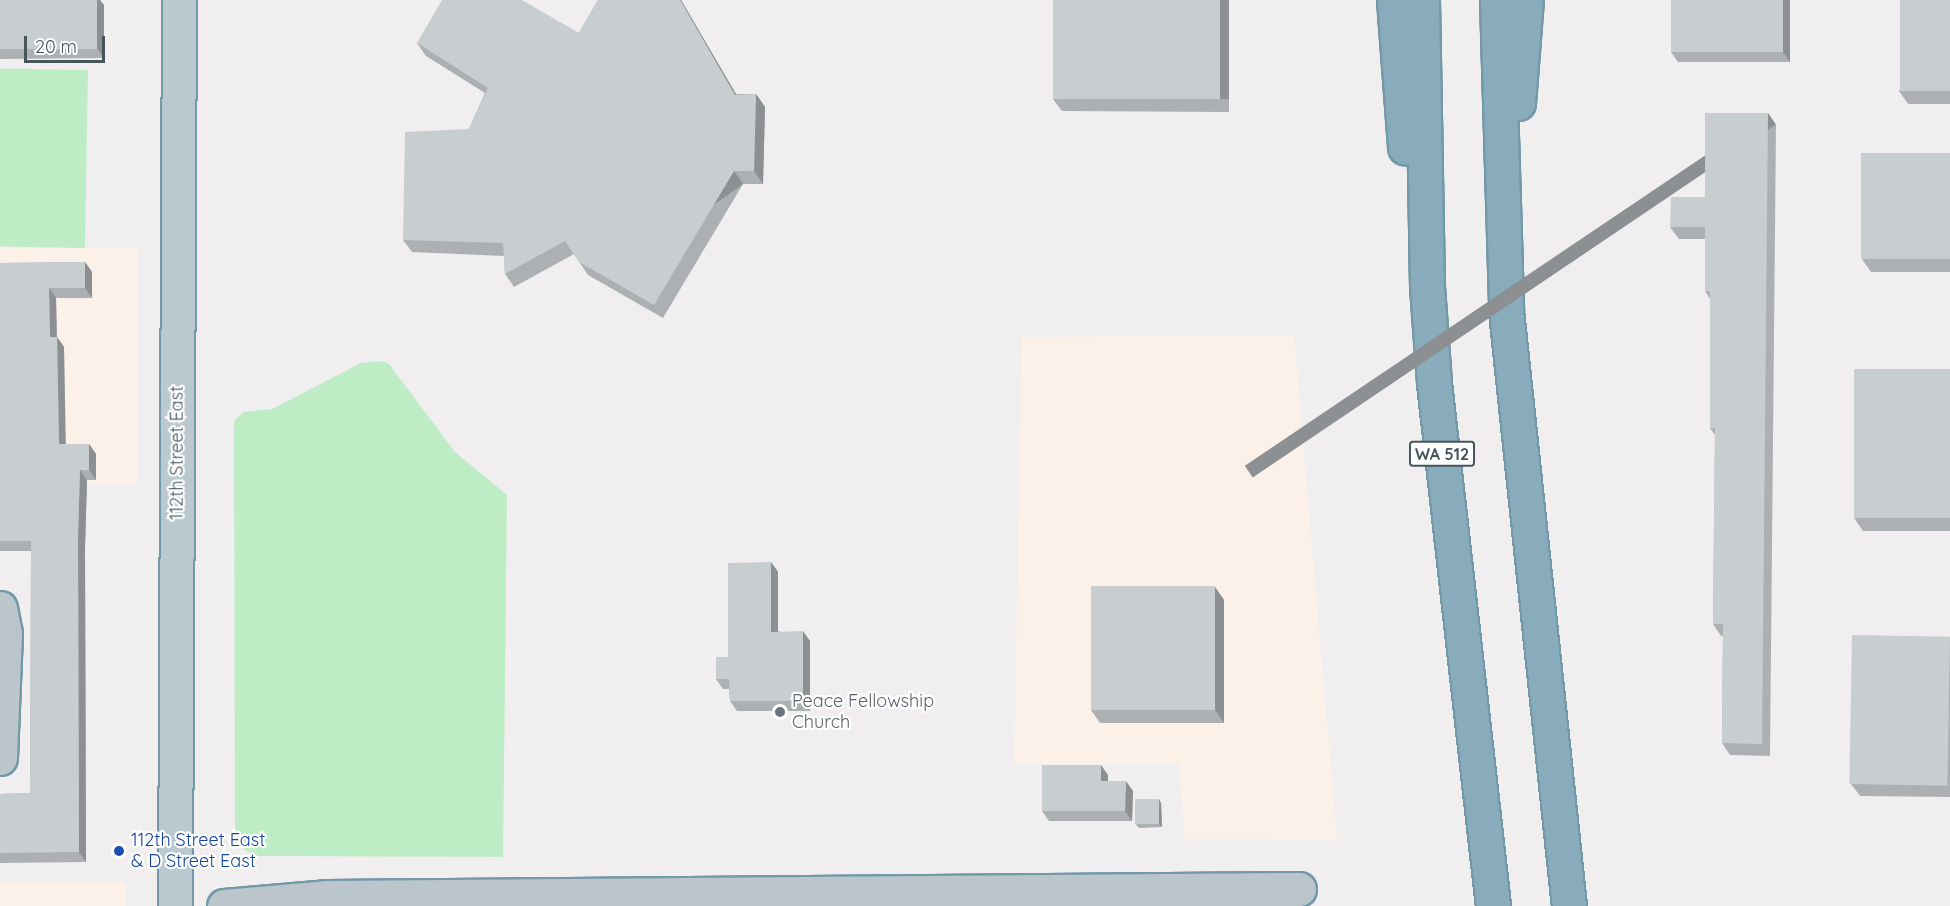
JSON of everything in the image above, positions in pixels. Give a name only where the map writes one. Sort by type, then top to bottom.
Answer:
[{"type":"highway","points":[[1394,0],[1403,127],[1434,383]]},
{"type":"highway","name":"WA 512","points":[[1422,0],[1427,287],[1434,383],[1493,906]]},
{"type":"highway","points":[[1497,0],[1506,311],[1569,906]]},
{"type":"highway","points":[[1506,311],[1526,0]]},
{"type":"main road","name":"112th Street East","points":[[175,906],[179,0]]},
{"type":"street","points":[[0,608],[5,633],[0,758]]},
{"type":"street","points":[[224,906],[326,897],[996,899],[1299,889]]},
{"type":"shaded area","points":[[0,248],[138,248],[138,484],[0,484]]},
{"type":"shaded area","points":[[1294,335],[1337,840],[1185,839],[1179,764],[1014,764],[1022,337]]},
{"type":"shaded area","points":[[0,882],[126,882],[126,906],[0,906]]},
{"type":"green space","points":[[0,68],[88,70],[85,248],[0,246]]},
{"type":"green space","points":[[382,361],[389,364],[455,452],[507,495],[503,857],[254,856],[235,842],[234,421],[243,412],[272,409],[361,363]]},
{"type":"building","points":[[0,0],[97,0],[97,49],[0,49]]},
{"type":"building","points":[[442,0],[522,0],[579,33],[598,0],[680,0],[735,95],[756,94],[754,171],[734,171],[654,305],[579,262],[565,241],[505,274],[503,243],[403,240],[405,132],[469,129],[488,88],[417,43]]},
{"type":"building","points":[[1053,0],[1220,0],[1220,99],[1053,99]]},
{"type":"building","points":[[1671,0],[1783,0],[1783,52],[1671,52]]},
{"type":"building","points":[[1900,0],[1950,0],[1950,91],[1900,91]]},
{"type":"building","points":[[1705,113],[1768,113],[1762,744],[1722,743],[1723,624],[1713,624],[1715,428],[1710,428],[1710,291],[1705,291],[1705,227],[1670,227],[1671,197],[1705,197]]},
{"type":"building","points":[[1861,153],[1950,153],[1950,259],[1861,259]]},
{"type":"building","points":[[85,262],[85,288],[49,288],[50,337],[57,337],[59,444],[89,444],[89,470],[80,470],[78,538],[79,852],[0,853],[0,794],[30,793],[31,541],[0,541],[0,263]]},
{"type":"building","points":[[1854,369],[1950,369],[1950,518],[1854,518]]},
{"type":"building","points":[[771,562],[771,632],[803,631],[803,701],[730,701],[729,679],[716,679],[716,657],[728,657],[728,563]]},
{"type":"building","points":[[1091,586],[1215,586],[1215,710],[1091,710]]},
{"type":"building","points":[[1852,635],[1950,637],[1947,786],[1849,784]]},
{"type":"building","points":[[1042,765],[1101,765],[1101,781],[1126,781],[1125,811],[1042,811]]},
{"type":"building","points":[[1135,799],[1159,799],[1159,824],[1135,824]]},
{"type":"place","name":"Peace Fellowship Church","points":[[780,712]]},
{"type":"place","name":"112th Street East & D Street East","points":[[119,851]]}]
